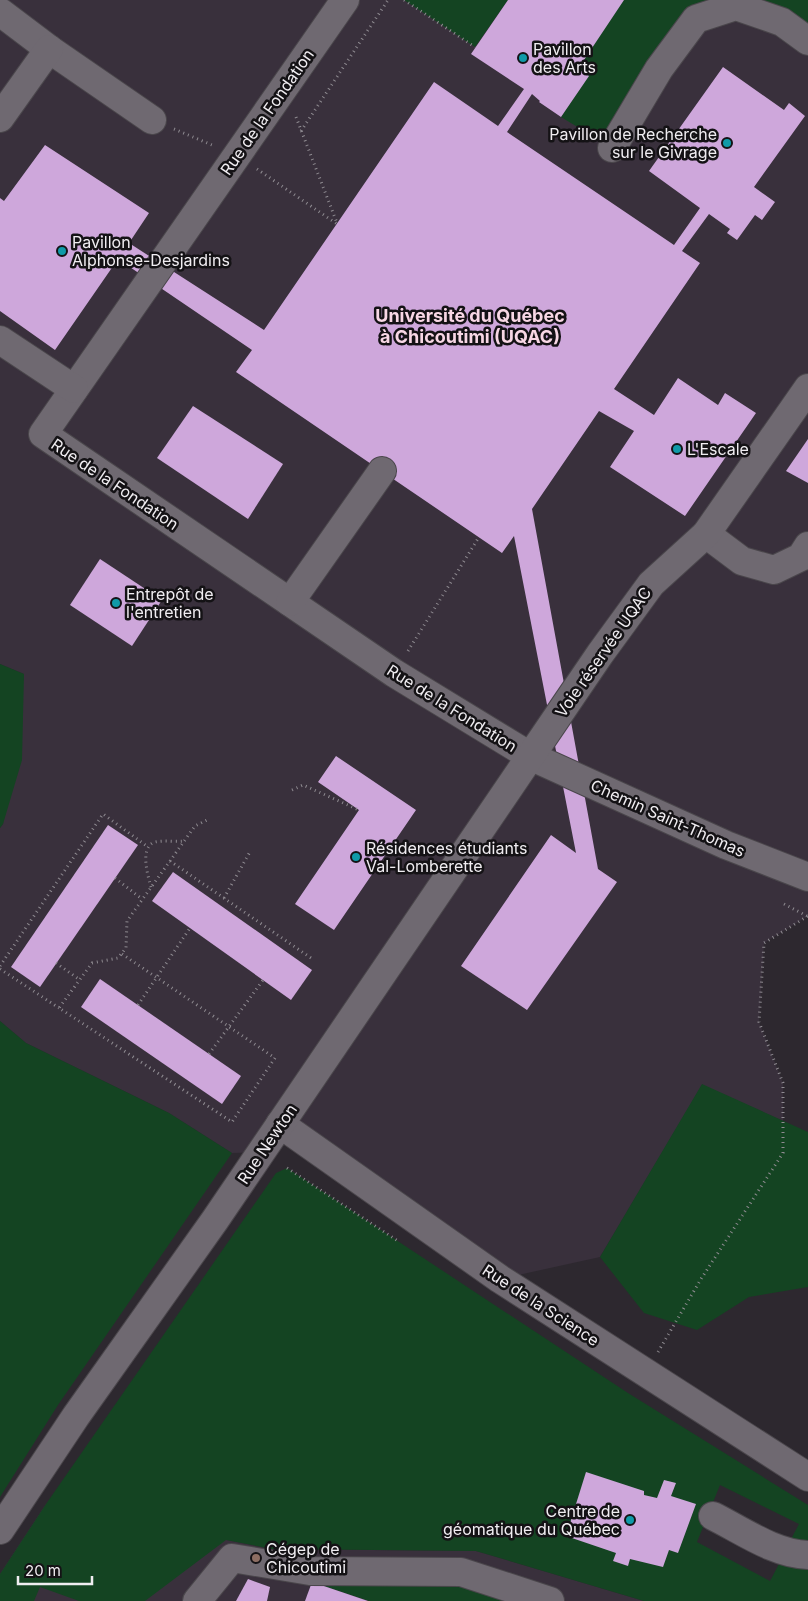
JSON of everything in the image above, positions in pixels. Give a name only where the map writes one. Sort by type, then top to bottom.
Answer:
[{"type":"street","name":"Rue de la Fondation","points":[[345,0],[43,434],[394,673],[530,756]]},
{"type":"street","points":[[612,148],[659,69],[696,19],[736,6],[782,22],[808,41]]},
{"type":"street","points":[[0,12],[48,49],[152,120]]},
{"type":"street","points":[[0,118],[48,49]]},
{"type":"street","points":[[0,340],[74,389]]},
{"type":"street","name":"Voie réservée UQAC","points":[[530,756],[651,584],[706,534],[808,388]]},
{"type":"street","points":[[290,602],[382,471]]},
{"type":"street","points":[[706,534],[742,561],[774,570],[801,557],[808,546]]},
{"type":"street","name":"Chemin Saint-Thomas","points":[[530,756],[726,845],[808,877]]},
{"type":"street","name":"Rue Newton","points":[[0,1530],[76,1416],[280,1124],[530,756]]},
{"type":"street","name":"Rue de la Science","points":[[280,1124],[500,1279],[808,1477]]},
{"type":"street","points":[[713,1516],[778,1549],[795,1555],[808,1555]]},
{"type":"street","points":[[197,1601],[232,1558],[310,1571],[461,1572],[550,1601]]},
{"type":"path","points":[[301,131],[388,0]]},
{"type":"path","points":[[404,0],[475,48]]},
{"type":"path","points":[[284,87],[337,224]]},
{"type":"path","points":[[394,673],[479,537]]},
{"type":"path","points":[[292,790],[303,785],[359,810]]},
{"type":"path","points":[[122,954],[275,1058],[232,1122],[0,968],[103,814],[148,847]]},
{"type":"path","points":[[59,1008],[92,963],[105,962],[118,958],[122,954],[126,948],[127,921],[195,826],[207,820]]},
{"type":"path","points":[[151,887],[145,866],[148,847],[154,842],[184,841]]},
{"type":"path","points":[[224,898],[251,850]]},
{"type":"path","points":[[170,861],[311,958]]},
{"type":"path","points":[[115,878],[142,899]]},
{"type":"path","points":[[784,904],[808,916]]},
{"type":"path","points":[[644,1372],[783,1154],[783,1084],[759,1022],[764,943],[808,916]]},
{"type":"path","points":[[138,1005],[190,928]]},
{"type":"path","points":[[56,963],[80,980]]},
{"type":"path","points":[[209,1054],[263,980]]},
{"type":"path","points":[[287,1168],[296,1175]]},
{"type":"shaded area","points":[[0,0],[808,0],[808,916],[764,943],[759,1022],[783,1083],[783,1121],[702,1085],[600,1257],[500,1279],[280,1125],[262,1152],[232,1153],[169,1113],[26,1043],[0,1021],[0,828],[3,824],[24,674],[0,664]]},
{"type":"shaded area","name":"Cégep de Chicoutimi","points":[[46,1504],[272,1549],[476,1551],[644,1601],[0,1601],[0,1574]]},
{"type":"green space","points":[[404,0],[508,0],[475,47]]},
{"type":"green space","points":[[609,0],[808,0],[808,41],[736,6],[696,19],[612,148],[561,117],[588,76],[567,62]]},
{"type":"green space","points":[[0,664],[24,674],[22,760],[3,824],[0,828]]},
{"type":"green space","points":[[0,1021],[26,1043],[169,1113],[232,1153],[58,1405],[0,1497]]},
{"type":"green space","points":[[702,1084],[808,1132],[808,1287],[749,1297],[697,1330],[644,1313],[600,1257]]},
{"type":"green space","points":[[287,1168],[628,1393],[808,1505],[808,1547],[790,1541],[799,1524],[720,1485],[697,1542],[770,1581],[780,1562],[808,1565],[808,1601],[644,1601],[476,1551],[272,1549],[226,1540],[145,1601],[79,1601],[40,1587],[34,1601],[0,1601],[0,1574],[46,1504],[276,1173]]},
{"type":"green space","points":[[312,1582],[474,1584],[526,1601],[369,1601]]},
{"type":"building","points":[[508,0],[624,0],[578,69],[589,76],[561,117],[539,102],[532,94],[507,132],[674,245],[700,208],[649,171],[723,67],[784,110],[789,103],[805,116],[754,187],[775,202],[762,220],[755,215],[737,240],[727,233],[730,229],[709,214],[682,251],[700,263],[614,389],[654,415],[678,378],[718,405],[725,393],[756,413],[685,516],[610,467],[634,431],[599,411],[532,509],[598,869],[617,882],[527,1010],[461,966],[551,835],[576,853],[514,536],[502,553],[236,372],[252,350],[118,259],[55,350],[0,311],[0,198],[4,201],[45,145],[149,213],[129,243],[264,330],[434,82],[498,126],[524,89],[471,54]]},
{"type":"building","points":[[193,406],[283,464],[248,519],[157,458]]},
{"type":"building","points":[[808,439],[808,483],[786,471]]},
{"type":"building","name":"Entrepôt de l'entretien","points":[[100,559],[162,600],[132,646],[70,605]]},
{"type":"building","name":"Résidences étudiants Val-Lomberette","points":[[336,756],[416,810],[334,930],[295,904],[359,810],[318,782]]},
{"type":"building","points":[[108,825],[138,845],[40,987],[11,967]]},
{"type":"building","points":[[173,872],[312,970],[291,1000],[152,901]]},
{"type":"building","points":[[100,979],[241,1076],[222,1104],[81,1007]]},
{"type":"building","name":"Centre de géomatique du Québec","points":[[586,1472],[644,1491],[644,1495],[657,1498],[664,1480],[676,1483],[671,1496],[696,1504],[678,1553],[669,1550],[663,1567],[630,1559],[628,1566],[613,1561],[616,1553],[566,1536]]},
{"type":"building","points":[[248,1579],[270,1587],[267,1601],[236,1601]]},
{"type":"building","name":"Cégep de Chicoutimi","points":[[312,1582],[368,1601],[305,1601]]},
{"type":"place","name":"Pavillon des Arts","points":[[523,58]]},
{"type":"place","name":"Pavillon de Recherche sur le Givrage","points":[[727,143]]},
{"type":"place","name":"Pavillon Alphonse-Desjardins","points":[[62,251]]},
{"type":"place","name":"L'Escale","points":[[677,449]]},
{"type":"place","name":"Entrepôt de l'entretien","points":[[116,603]]},
{"type":"place","name":"Résidences étudiants Val-Lomberette","points":[[356,857]]},
{"type":"place","name":"Centre de géomatique du Québec","points":[[630,1520]]},
{"type":"place","name":"Cégep de Chicoutimi","points":[[256,1558]]},
{"type":"district","name":"Université du Québec à Chicoutimi (UQAC)","points":[[470,325]]}]
